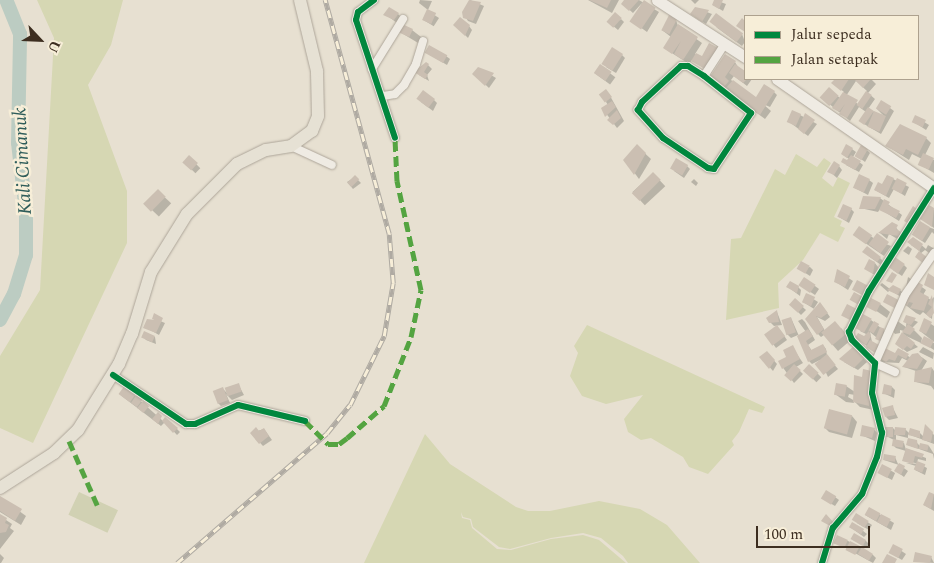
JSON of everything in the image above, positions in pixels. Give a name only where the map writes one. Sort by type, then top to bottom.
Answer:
[{"type":"main road","points":[[0,488],[70,440],[113,374],[132,334],[151,272],[187,214],[238,164],[266,150],[292,146],[312,131],[318,116],[317,71],[300,0]]},
{"type":"main road","points":[[657,0],[744,56]]},
{"type":"main road","points":[[778,80],[934,188]]},
{"type":"street","points":[[374,0],[356,17],[395,138]]},
{"type":"street","points":[[372,69],[403,19]]},
{"type":"street","points":[[383,96],[395,94],[404,85],[416,64],[423,41]]},
{"type":"street","points":[[704,76],[725,44]]},
{"type":"street","points":[[681,66],[688,66],[704,76],[751,113],[714,169],[708,168],[663,138],[638,110],[642,102],[681,66]]},
{"type":"street","points":[[292,146],[332,165]]},
{"type":"street","points":[[895,372],[875,363],[852,340],[850,329],[869,291],[934,188]]},
{"type":"street","points":[[822,563],[833,528],[860,498],[877,457],[882,433],[872,393],[875,363],[906,295],[934,253]]},
{"type":"street","points":[[113,374],[186,424],[195,424],[238,405],[305,421]]},
{"type":"green space","points":[[37,0],[123,0],[111,45],[88,85],[127,191],[127,243],[33,443],[0,428],[0,356],[40,290],[54,38]]},
{"type":"green space","points":[[796,154],[817,167],[824,158],[831,163],[822,178],[833,187],[838,177],[850,183],[834,217],[842,221],[840,226],[845,228],[838,242],[820,233],[803,260],[778,283],[779,308],[726,320],[731,239],[741,238],[775,169],[785,175]]},
{"type":"green space","points":[[587,325],[765,407],[762,413],[749,409],[739,432],[732,441],[734,445],[708,474],[689,467],[683,457],[651,438],[641,440],[628,432],[624,419],[643,395],[606,404],[582,396],[570,376],[578,353],[574,346]]},
{"type":"green space","points":[[425,434],[450,464],[516,507],[528,511],[550,511],[599,501],[640,509],[667,525],[700,563],[628,563],[623,556],[601,538],[583,533],[551,538],[510,549],[499,547],[473,527],[471,519],[463,517],[461,512],[462,518],[470,520],[472,528],[497,549],[511,550],[551,539],[583,535],[599,540],[626,563],[364,563]]},
{"type":"green space","points":[[79,492],[118,510],[107,533],[68,515]]},
{"type":"building","points":[[469,0],[481,2],[473,21],[463,18],[462,12]]},
{"type":"building","points":[[589,0],[611,0],[607,8]]},
{"type":"building","points":[[624,0],[639,0],[629,11],[621,4]]},
{"type":"building","points":[[644,0],[656,8],[641,29],[629,22]]},
{"type":"building","points":[[714,0],[723,0],[719,9],[712,5]]},
{"type":"building","points":[[389,7],[399,13],[394,20],[383,15]]},
{"type":"building","points":[[695,7],[709,10],[702,22],[690,14]]},
{"type":"building","points":[[427,9],[436,13],[431,24],[422,20]]},
{"type":"building","points":[[615,12],[622,18],[613,28],[606,22]]},
{"type":"building","points":[[716,13],[743,33],[737,42],[709,22]]},
{"type":"building","points":[[669,15],[677,19],[669,34],[661,30]]},
{"type":"building","points":[[460,17],[470,25],[465,36],[453,25]]},
{"type":"building","points":[[742,18],[744,20],[744,31],[736,26]]},
{"type":"building","points":[[402,24],[413,29],[409,37],[398,32]]},
{"type":"building","points":[[678,24],[698,37],[683,60],[674,54],[681,41],[672,54],[663,48]]},
{"type":"building","points":[[709,43],[718,48],[705,69],[691,61],[696,53],[702,56]]},
{"type":"building","points":[[429,45],[447,55],[443,63],[425,53]]},
{"type":"building","points":[[612,47],[623,54],[612,71],[601,64]]},
{"type":"building","points":[[725,54],[736,61],[725,77],[729,81],[723,88],[709,78]]},
{"type":"building","points":[[426,62],[429,64],[424,72],[428,75],[425,79],[414,72]]},
{"type":"building","points":[[600,64],[612,72],[605,81],[594,73]]},
{"type":"building","points":[[735,64],[744,70],[744,80],[746,80],[743,83],[729,73]]},
{"type":"building","points":[[478,67],[494,73],[485,86],[472,74]]},
{"type":"building","points":[[733,80],[756,97],[764,84],[775,91],[760,115],[725,89]]},
{"type":"building","points":[[834,80],[848,80],[841,91],[831,83]]},
{"type":"building","points":[[855,80],[870,80],[863,88]]},
{"type":"building","points":[[829,87],[839,96],[829,106],[820,97]]},
{"type":"building","points":[[606,89],[612,97],[605,102],[599,94]]},
{"type":"building","points":[[423,90],[435,99],[428,108],[416,99]]},
{"type":"building","points":[[866,91],[872,95],[862,109],[856,105]]},
{"type":"building","points":[[843,92],[858,100],[847,118],[839,114],[845,104],[839,112],[832,108]]},
{"type":"building","points":[[881,100],[891,106],[886,115],[876,109]]},
{"type":"building","points":[[612,101],[616,107],[605,117],[601,108]]},
{"type":"building","points":[[868,107],[874,111],[864,125],[858,121]]},
{"type":"building","points":[[617,110],[621,118],[613,125],[607,120]]},
{"type":"building","points":[[792,110],[801,114],[796,126],[787,122]]},
{"type":"building","points":[[874,111],[886,116],[879,132],[867,127]]},
{"type":"building","points":[[805,113],[815,120],[804,134],[798,129]]},
{"type":"building","points":[[915,115],[926,120],[923,127],[912,122]]},
{"type":"building","points":[[900,124],[927,137],[918,155],[906,149],[903,155],[885,146]]},
{"type":"building","points":[[637,144],[646,153],[634,175],[623,160]]},
{"type":"building","points":[[846,144],[853,148],[847,158],[841,154]]},
{"type":"building","points":[[861,145],[868,149],[861,160],[854,156]]},
{"type":"building","points":[[923,153],[934,158],[929,170],[918,165]]},
{"type":"building","points":[[189,155],[198,163],[191,170],[182,162]]},
{"type":"building","points":[[851,155],[861,161],[855,170],[841,162],[843,158],[847,160]]},
{"type":"building","points":[[676,158],[688,165],[682,175],[670,168]]},
{"type":"building","points":[[834,161],[840,165],[834,175],[827,172]]},
{"type":"building","points":[[653,172],[661,180],[640,201],[632,193]]},
{"type":"building","points":[[859,174],[870,179],[864,193],[853,188]]},
{"type":"building","points":[[355,175],[359,179],[351,187],[347,183]]},
{"type":"building","points":[[887,175],[894,178],[886,196],[874,190],[878,182],[882,184]]},
{"type":"building","points":[[897,178],[907,183],[901,194],[892,189]]},
{"type":"building","points":[[158,189],[166,197],[151,212],[143,204]]},
{"type":"building","points":[[863,196],[881,197],[875,209],[859,209]]},
{"type":"building","points":[[884,199],[890,202],[888,205],[900,211],[896,218],[879,210]]},
{"type":"building","points":[[843,204],[852,208],[846,221],[837,217]]},
{"type":"building","points":[[929,205],[934,208],[932,227],[920,219]]},
{"type":"building","points":[[913,206],[917,209],[909,224],[904,221]]},
{"type":"building","points":[[920,221],[930,227],[922,241],[912,235]]},
{"type":"building","points":[[892,222],[898,225],[896,229],[901,232],[899,236],[878,233]]},
{"type":"building","points":[[859,226],[872,235],[866,244],[853,235]]},
{"type":"building","points":[[877,233],[889,242],[881,253],[869,244]]},
{"type":"building","points":[[913,237],[923,244],[919,251],[907,242]]},
{"type":"building","points":[[867,246],[881,257],[877,262],[862,252]]},
{"type":"building","points":[[919,251],[928,258],[924,264],[915,257]]},
{"type":"building","points":[[895,257],[905,264],[898,274],[888,267]]},
{"type":"building","points":[[869,259],[875,262],[873,274],[864,269]]},
{"type":"building","points":[[801,261],[810,266],[805,274],[797,269]]},
{"type":"building","points":[[837,269],[850,276],[845,287],[834,282]]},
{"type":"building","points":[[892,272],[897,275],[892,283],[886,281]]},
{"type":"building","points":[[928,273],[934,277],[934,290],[924,285]]},
{"type":"building","points":[[804,277],[816,285],[810,293],[798,285]]},
{"type":"building","points":[[857,280],[869,286],[864,296],[852,290]]},
{"type":"building","points":[[790,281],[799,286],[797,293],[786,287]]},
{"type":"building","points":[[916,281],[923,285],[920,292],[929,297],[924,311],[910,308],[913,303],[909,302],[907,306],[901,303]]},
{"type":"building","points":[[893,285],[901,289],[898,295],[887,290]]},
{"type":"building","points":[[854,292],[863,297],[858,305],[850,300]]},
{"type":"building","points":[[806,293],[815,297],[811,306],[802,302]]},
{"type":"building","points":[[887,294],[899,300],[894,308],[883,302]]},
{"type":"building","points":[[932,295],[934,313],[930,318],[926,314],[932,307],[928,304]]},
{"type":"building","points":[[795,298],[804,306],[798,313],[789,305]]},
{"type":"building","points":[[871,298],[881,303],[876,312],[866,307]]},
{"type":"building","points":[[820,302],[828,313],[821,318],[816,316],[824,329],[817,335],[805,319]]},
{"type":"building","points":[[847,304],[857,309],[851,321],[841,316]]},
{"type":"building","points":[[777,310],[779,322],[769,323],[766,318]]},
{"type":"building","points":[[154,313],[163,318],[156,333],[143,328],[147,319],[155,320],[152,319]]},
{"type":"building","points":[[863,314],[872,319],[864,333],[855,328]]},
{"type":"building","points":[[906,315],[916,318],[911,325],[903,322]]},
{"type":"building","points":[[791,317],[796,332],[786,335],[781,320]]},
{"type":"building","points":[[924,318],[932,322],[926,334],[919,331]]},
{"type":"building","points":[[835,321],[846,334],[832,346],[821,333]]},
{"type":"building","points":[[874,321],[879,324],[873,334],[868,330]]},
{"type":"building","points":[[908,324],[915,329],[910,335],[902,332]]},
{"type":"building","points":[[777,325],[785,336],[772,346],[764,334]]},
{"type":"building","points":[[880,327],[885,329],[880,341],[875,339]]},
{"type":"building","points":[[808,329],[813,336],[806,341],[811,350],[823,344],[827,352],[808,362],[797,336]]},
{"type":"building","points":[[144,331],[155,336],[152,342],[141,337]]},
{"type":"building","points":[[869,331],[871,336],[866,345],[855,338],[858,333],[864,336]]},
{"type":"building","points":[[902,332],[915,343],[911,349],[907,346],[903,350],[895,344]]},
{"type":"building","points":[[924,336],[934,341],[930,348],[920,343]]},
{"type":"building","points":[[870,340],[879,345],[875,353],[866,347]]},
{"type":"building","points":[[793,345],[800,359],[782,369],[778,361],[786,357],[783,350]]},
{"type":"building","points":[[854,346],[864,358],[854,368],[839,359]]},
{"type":"building","points":[[883,347],[895,353],[898,348],[909,354],[906,359],[898,355],[895,361],[889,359],[886,362],[881,359]]},
{"type":"building","points":[[767,351],[775,360],[769,369],[759,357]]},
{"type":"building","points":[[918,353],[923,359],[917,369],[902,367],[912,354]]},
{"type":"building","points":[[827,354],[836,365],[823,375],[815,364]]},
{"type":"building","points":[[794,364],[801,370],[791,381],[784,375]]},
{"type":"building","points":[[809,364],[819,373],[813,379],[803,371]]},
{"type":"building","points":[[932,367],[929,383],[914,382],[915,371]]},
{"type":"building","points":[[863,369],[872,371],[869,406],[853,402],[854,375],[862,377]]},
{"type":"building","points":[[239,383],[242,392],[228,396],[225,388]]},
{"type":"building","points":[[836,383],[847,385],[845,397],[834,395]]},
{"type":"building","points":[[884,384],[892,386],[891,395],[882,394]]},
{"type":"building","points":[[125,385],[136,393],[130,402],[119,394]]},
{"type":"building","points":[[223,387],[228,400],[218,404],[213,391]]},
{"type":"building","points":[[137,394],[143,399],[137,407],[131,403]]},
{"type":"building","points":[[143,401],[149,406],[143,413],[137,408]]},
{"type":"building","points":[[893,405],[895,415],[885,417],[882,408]]},
{"type":"building","points":[[829,409],[852,415],[847,435],[824,428]]},
{"type":"building","points":[[158,412],[162,416],[158,424],[152,419]]},
{"type":"building","points":[[165,417],[178,428],[173,433],[162,421]]},
{"type":"building","points":[[925,424],[933,432],[931,442],[922,440]]},
{"type":"building","points":[[862,425],[875,428],[872,438],[860,436]]},
{"type":"building","points":[[256,427],[259,431],[264,428],[269,436],[259,444],[250,433]]},
{"type":"building","points":[[885,427],[893,427],[893,437],[885,437]]},
{"type":"building","points":[[895,427],[906,428],[905,435],[894,435]]},
{"type":"building","points":[[910,428],[920,431],[920,438],[908,435]]},
{"type":"building","points":[[908,438],[917,440],[918,449],[906,445]]},
{"type":"building","points":[[893,439],[904,441],[903,448],[892,446]]},
{"type":"building","points":[[920,443],[929,445],[927,451],[919,449]]},
{"type":"building","points":[[906,448],[924,454],[922,458],[915,456],[913,464],[902,461]]},
{"type":"building","points":[[884,454],[896,456],[895,462],[883,460]]},
{"type":"building","points":[[917,461],[925,464],[922,473],[914,469]]},
{"type":"building","points":[[899,463],[905,466],[901,475],[894,471]]},
{"type":"building","points":[[882,464],[892,469],[887,478],[877,473]]},
{"type":"building","points":[[826,490],[836,496],[831,505],[821,499]]},
{"type":"building","points":[[929,492],[934,494],[931,509],[923,505]]},
{"type":"building","points":[[0,496],[22,509],[15,521],[0,511]]},
{"type":"building","points":[[869,507],[880,513],[876,521],[865,515]]},
{"type":"building","points":[[856,513],[869,521],[864,528],[852,520]]},
{"type":"building","points":[[0,514],[7,518],[5,523],[9,525],[6,532],[0,533]]},
{"type":"building","points":[[826,514],[835,524],[832,527],[821,521]]},
{"type":"building","points":[[881,514],[891,519],[887,527],[877,522]]},
{"type":"building","points":[[852,522],[864,529],[861,534],[849,527]]},
{"type":"building","points":[[854,533],[866,540],[863,546],[850,539]]},
{"type":"building","points":[[837,535],[848,540],[844,548],[833,543]]},
{"type":"building","points":[[850,541],[860,546],[855,555],[845,550]]},
{"type":"building","points":[[893,544],[903,549],[898,558],[888,553]]},
{"type":"building","points":[[862,547],[873,554],[869,561],[858,554]]},
{"type":"building","points":[[915,552],[932,556],[930,563],[913,562]]},
{"type":"building","points":[[887,554],[897,559],[895,563],[882,563]]},
{"type":"waterway","name":"Kali Cimanuk","points":[[0,320],[14,294],[26,255],[26,212],[18,143],[20,34],[6,0]]},
{"type":"railway","points":[[177,563],[327,433],[350,405],[384,336],[393,283],[389,234],[325,0]]},
{"type":"marked path","points":[[305,421],[328,444],[339,444],[347,438],[384,406],[411,337],[421,290],[397,181],[395,138]]},
{"type":"marked path","points":[[69,441],[99,509]]},
{"type":"cycle path","points":[[374,0],[358,12],[356,20],[395,138]]},
{"type":"cycle path","points":[[681,66],[688,66],[704,76],[751,113],[714,169],[708,168],[663,138],[638,110],[642,102],[681,66]]},
{"type":"cycle path","points":[[822,563],[833,528],[862,494],[877,457],[882,433],[872,393],[875,363],[852,340],[849,332],[869,291],[934,188]]},
{"type":"cycle path","points":[[113,375],[186,424],[195,424],[238,405],[305,421]]}]
